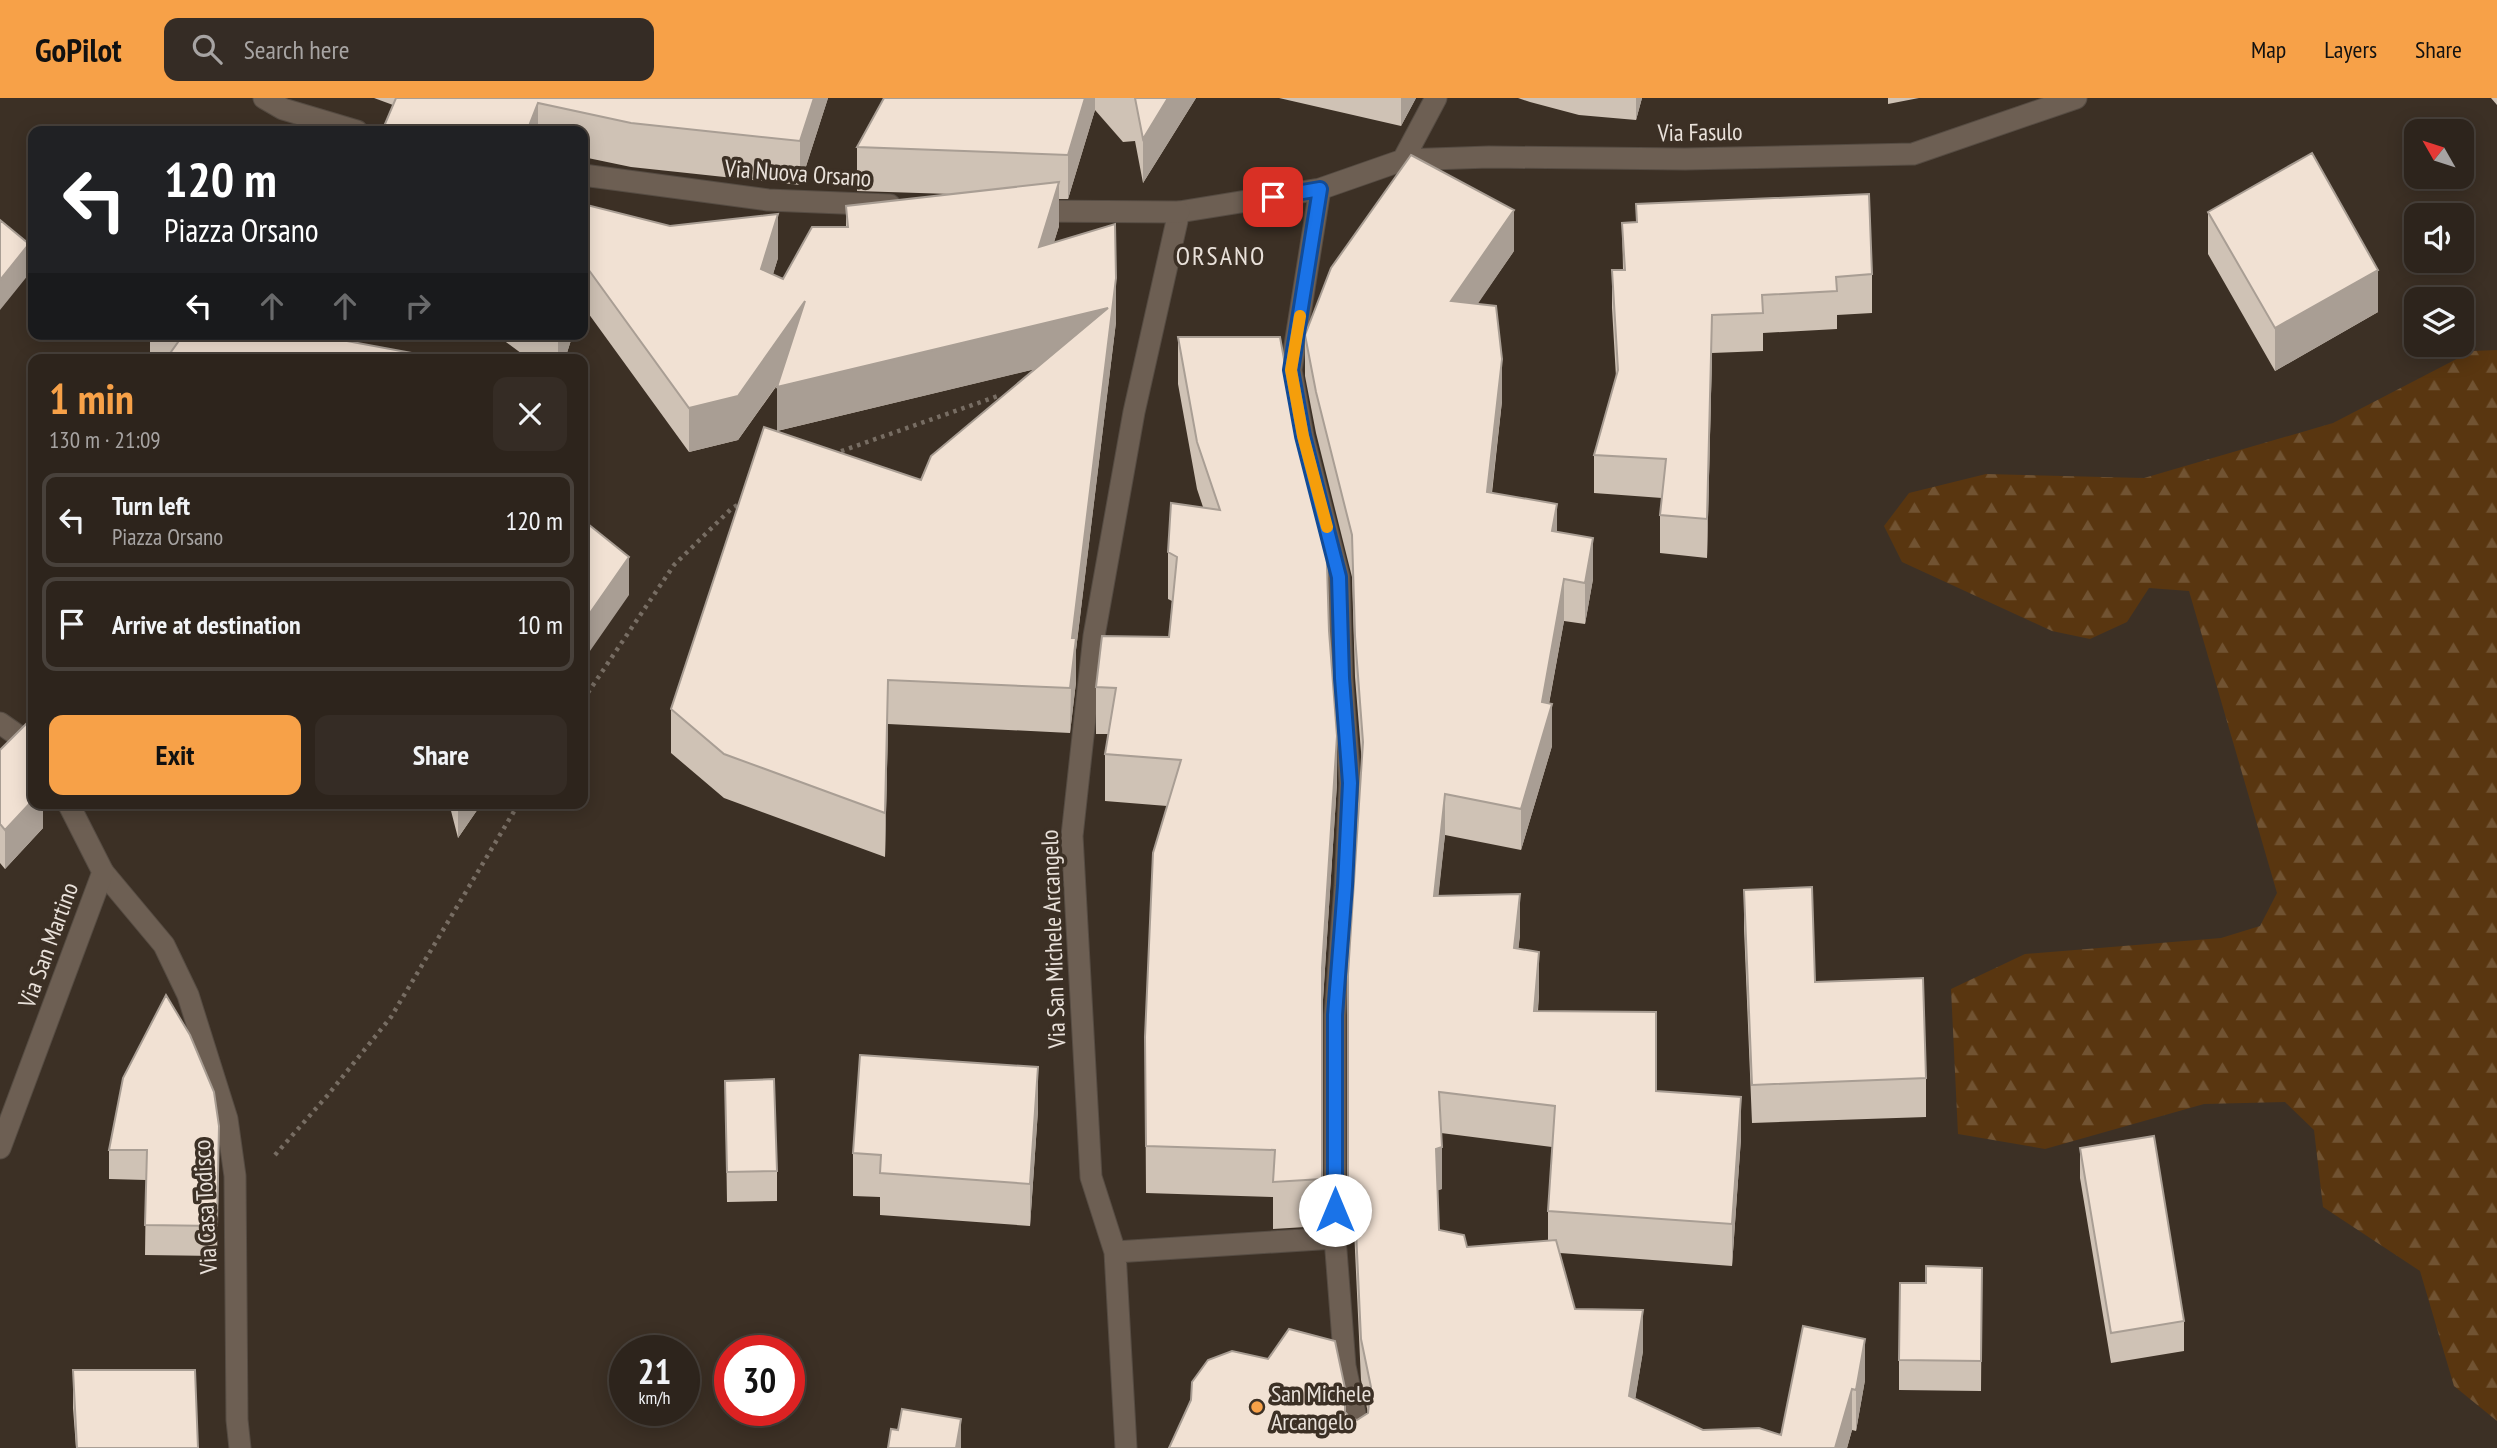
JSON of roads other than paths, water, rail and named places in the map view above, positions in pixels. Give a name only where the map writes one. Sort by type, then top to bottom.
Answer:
[{"type":"street","points":[[264,98],[282,109],[340,126]]},
{"type":"street","points":[[1403,160],[1436,98]]},
{"type":"street","name":"Via Fasulo","points":[[1179,212],[1320,189],[1403,160],[1489,157],[1685,159],[1913,154],[2076,98]]},
{"type":"street","name":"Via Nuova Orsano","points":[[588,177],[768,200],[905,206]]},
{"type":"street","points":[[1320,189],[1291,370],[1303,436],[1339,577],[1342,678],[1350,783],[1335,1015],[1335,1238],[1345,1366],[1358,1428],[1357,1448]]},
{"type":"street","points":[[1014,211],[1179,212]]},
{"type":"street","name":"Via San Michele Arcangelo","points":[[1126,1448],[1115,1252],[1091,1177],[1072,836],[1094,636],[1133,412],[1179,212]]},
{"type":"street","points":[[0,723],[28,743]]},
{"type":"street","name":"Via San Martino","points":[[0,1148],[103,872],[71,809]]},
{"type":"street","name":"Via Casa Todisco","points":[[103,872],[164,945],[188,995],[227,1119],[235,1176],[237,1420],[240,1448]]},
{"type":"street","points":[[1115,1252],[1335,1238]]},
{"type":"place","name":"San Michele Arcangelo","points":[[1257,1407]]},
{"type":"district","name":"ORSANO","points":[[1221,255]]}]
